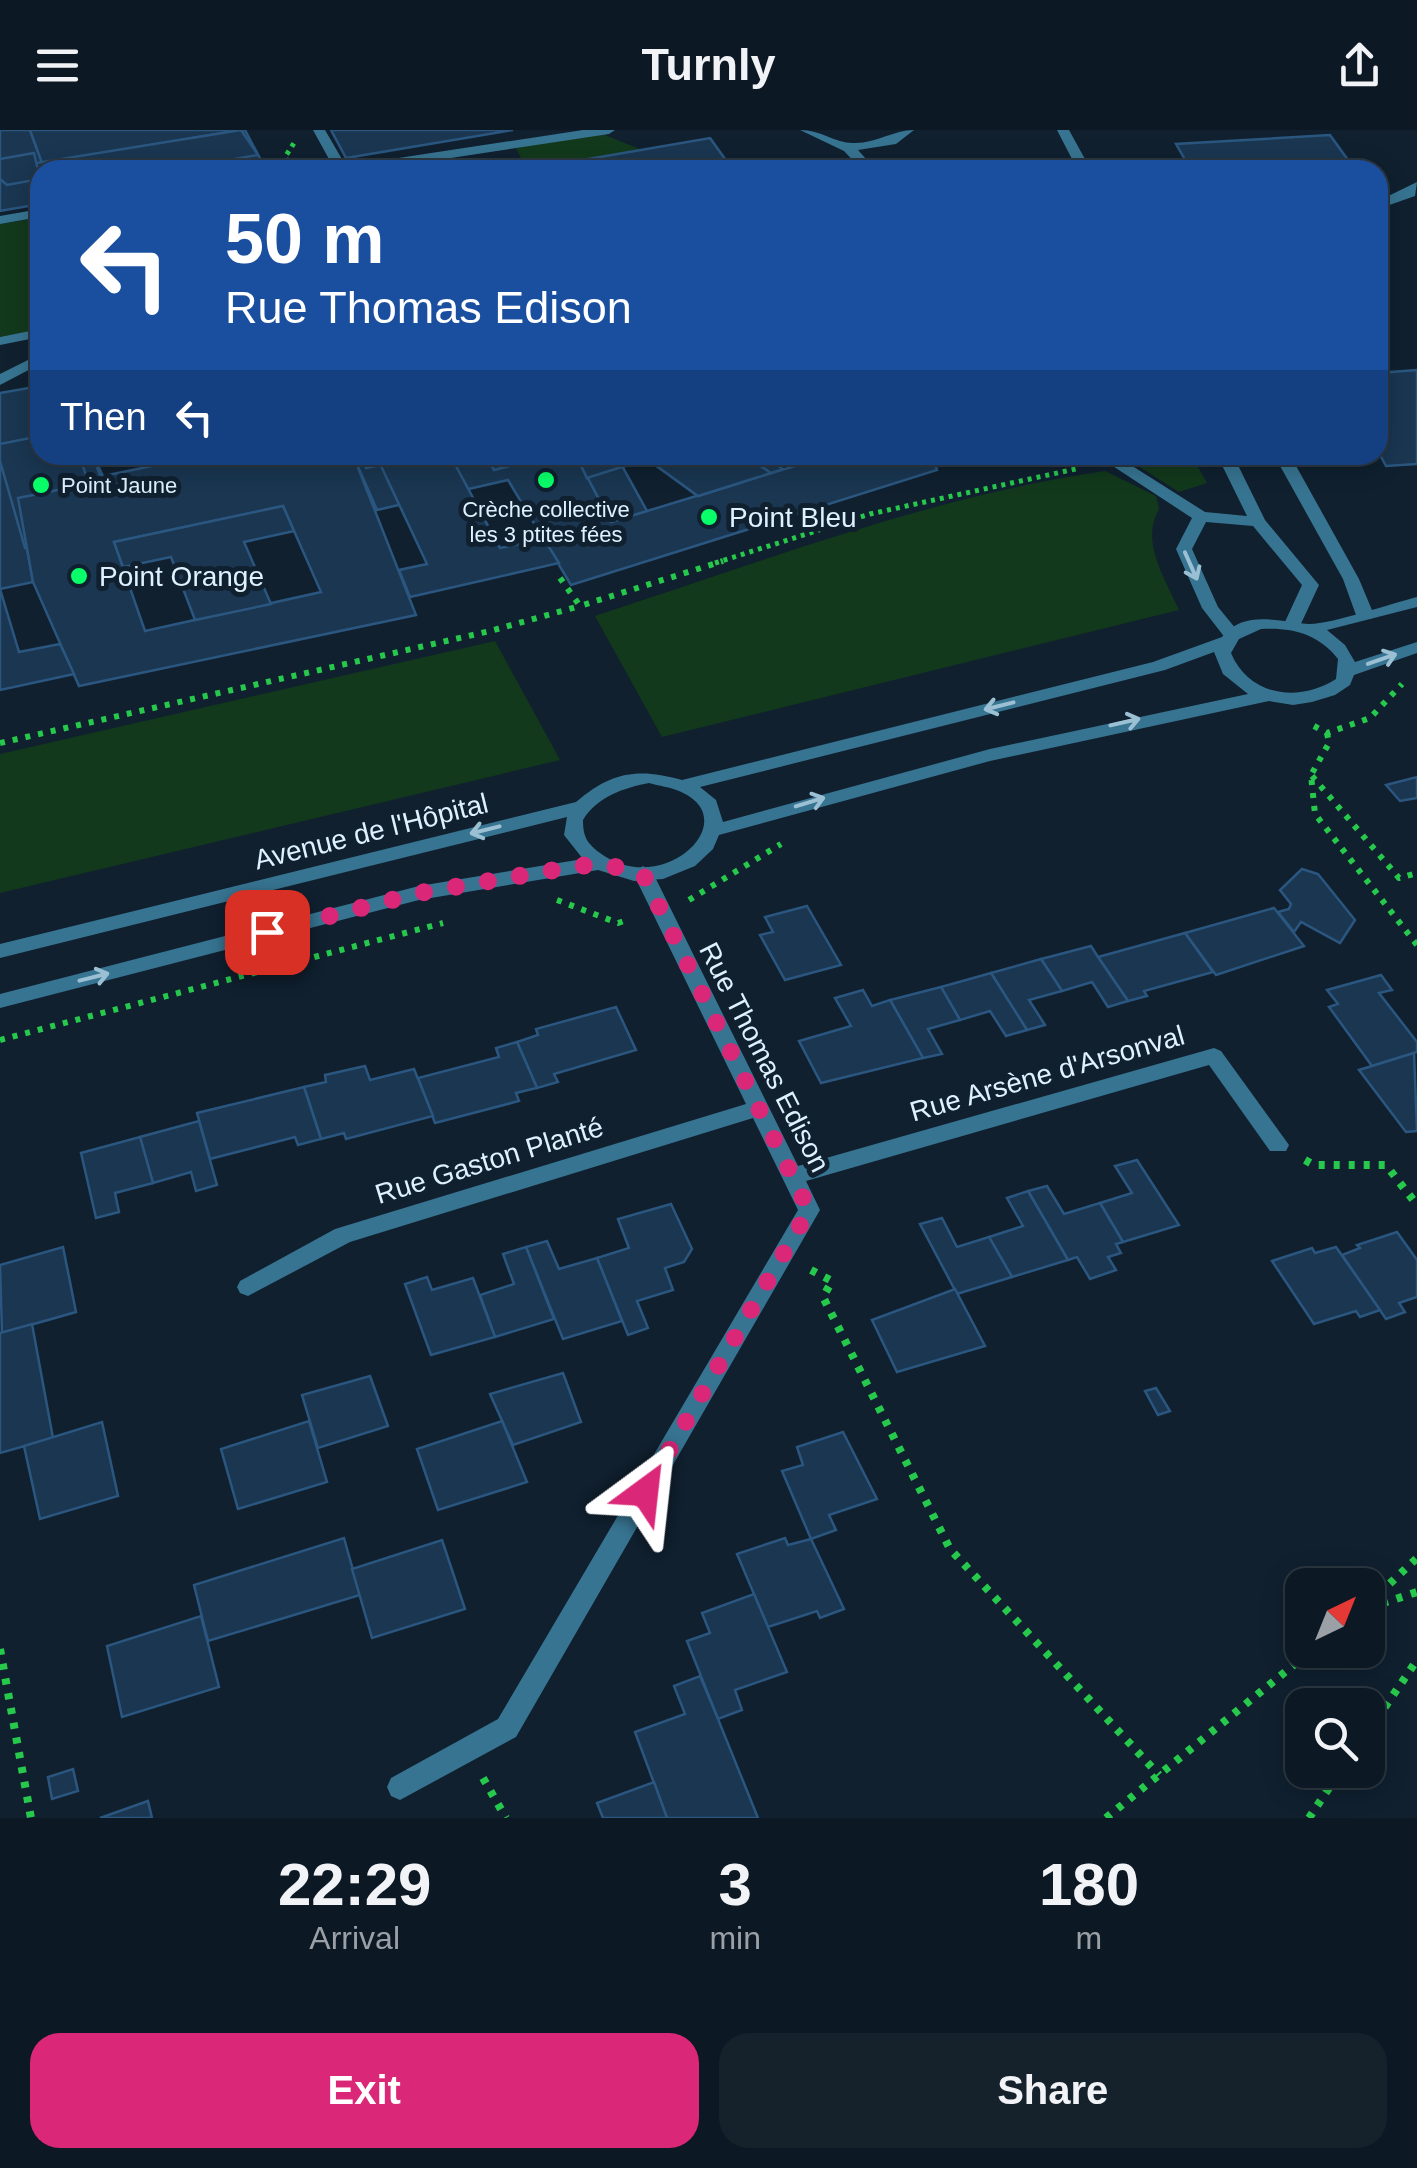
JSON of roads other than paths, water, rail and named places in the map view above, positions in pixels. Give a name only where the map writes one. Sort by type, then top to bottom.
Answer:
[{"type":"street","points":[[320,130],[338,160]]},
{"type":"street","points":[[410,160],[609,130]]},
{"type":"street","points":[[806,130],[849,148],[860,160]]},
{"type":"street","points":[[849,148],[891,141],[908,130]]},
{"type":"street","points":[[1063,130],[1079,160]]},
{"type":"street","points":[[1388,201],[1410,193],[1417,184],[1417,174]]},
{"type":"street","points":[[0,220],[30,215]]},
{"type":"street","points":[[0,341],[30,336]]},
{"type":"street","points":[[0,380],[30,364]]},
{"type":"street","points":[[1109,465],[1201,517],[1258,522]]},
{"type":"street","points":[[1230,465],[1258,522],[1311,586],[1293,624]]},
{"type":"street","points":[[1288,465],[1351,578],[1365,615]]},
{"type":"street","points":[[1201,517],[1184,550],[1210,608],[1229,638]]},
{"type":"street","points":[[1312,629],[1417,602]]},
{"type":"street","points":[[0,1001],[419,893],[600,863],[643,874],[674,868],[700,856],[716,830],[932,768],[1135,719],[1268,696],[1321,696],[1344,681],[1348,671],[1340,648],[1312,629],[1293,624],[1258,624],[1159,666],[685,784],[649,777],[628,779],[608,785],[580,807],[576,837],[600,863]]},
{"type":"street","points":[[1229,638],[1222,653],[1225,666],[1250,688],[1268,696]]},
{"type":"street","points":[[1348,671],[1417,647]]},
{"type":"street","points":[[685,784],[710,804],[716,830]]},
{"type":"street","name":"Avenue de l'Hôpital","points":[[0,952],[580,807]]},
{"type":"street","name":"Rue Thomas Edison","points":[[400,1787],[507,1728],[809,1210],[643,874]]},
{"type":"street","name":"Rue Arsène d'Arsonval","points":[[791,1178],[1214,1056],[1278,1146]]},
{"type":"street","name":"Rue Gaston Planté","points":[[248,1287],[344,1236],[757,1109]]},
{"type":"place","name":"Crèche collective les 3 ptites fées","points":[[546,480]]},
{"type":"place","name":"Point Jaune","points":[[41,485]]},
{"type":"place","name":"Point Bleu","points":[[709,517]]},
{"type":"place","name":"Point Orange","points":[[79,576]]}]
